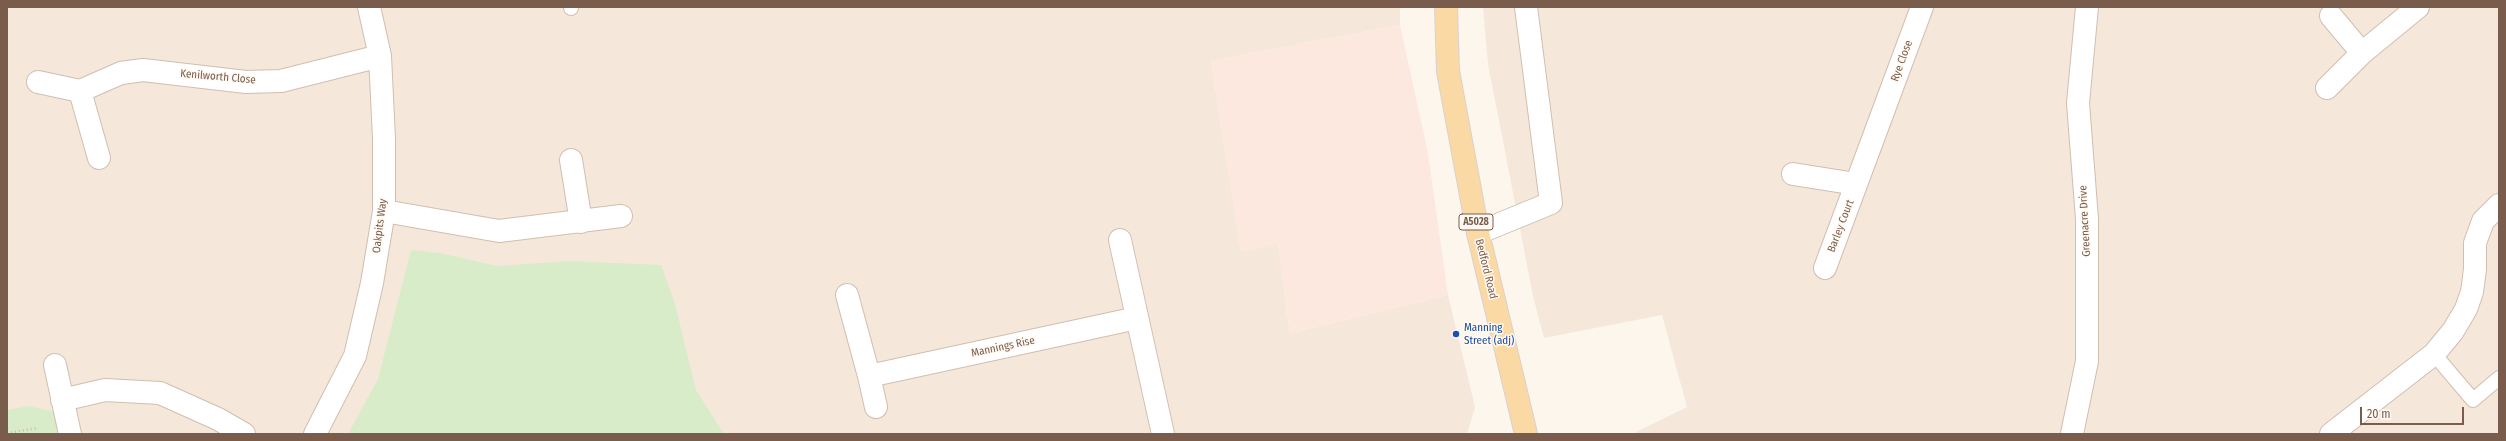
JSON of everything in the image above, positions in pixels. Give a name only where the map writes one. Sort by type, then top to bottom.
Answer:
[{"type":"main road","name":"Bedford Road","points":[[1446,7],[1448,71],[1478,233],[1526,434]]},
{"type":"street","name":"Oakpits Way","points":[[315,434],[355,356],[372,283],[384,211],[384,138],[380,56],[369,7]]},
{"type":"street","points":[[1478,233],[1551,203],[1526,7]]},
{"type":"street","name":"Rye Close","points":[[1882,116],[1922,7]]},
{"type":"street","name":"Greenacre Drive","points":[[2072,434],[2087,360],[2087,219],[2078,103],[2086,7]]},
{"type":"street","points":[[2327,88],[2362,53],[2418,7]]},
{"type":"street","points":[[2331,16],[2362,53]]},
{"type":"street","name":"Kenilworth Close","points":[[80,91],[121,73],[143,70],[246,82],[281,81],[380,56]]},
{"type":"street","points":[[38,82],[80,91],[99,158]]},
{"type":"street","name":"Barley Court","points":[[1825,268],[1882,116]]},
{"type":"street","points":[[571,160],[581,222]]},
{"type":"street","name":"Barley Court","points":[[1793,174],[1856,184]]},
{"type":"street","points":[[2331,434],[2434,354],[2453,331],[2466,309],[2475,269],[2475,243],[2483,221],[2499,206]]},
{"type":"street","points":[[384,211],[499,231],[621,216]]},
{"type":"street","points":[[1120,240],[1163,434]]},
{"type":"street","points":[[847,295],[876,407]]},
{"type":"street","name":"Mannings Rise","points":[[869,376],[1137,318]]},
{"type":"street","points":[[55,365],[70,434]]},
{"type":"street","points":[[62,400],[106,390],[160,393],[218,419],[244,434]]},
{"type":"lane","points":[[2434,354],[2473,400],[2499,378]]},
{"type":"shaded area","points":[[7,7],[1400,7],[1400,25],[1211,61],[1241,251],[1278,243],[1290,333],[1448,295],[1475,407],[1467,434],[7,434]]},
{"type":"shaded area","points":[[1483,7],[2499,7],[2499,434],[1632,434],[1687,407],[1662,315],[1544,338],[1533,296],[1488,64]]},
{"type":"shaded area","points":[[1400,25],[1428,153],[1448,295],[1290,333],[1278,244],[1241,252],[1211,61]]},
{"type":"green space","points":[[411,250],[440,253],[497,266],[570,261],[661,265],[675,304],[696,390],[724,434],[348,434],[378,379]]},
{"type":"green space","points":[[28,406],[56,412],[57,434],[7,434],[7,410]]},
{"type":"place","name":"Manning Street (adj)","points":[[1456,334]]}]
